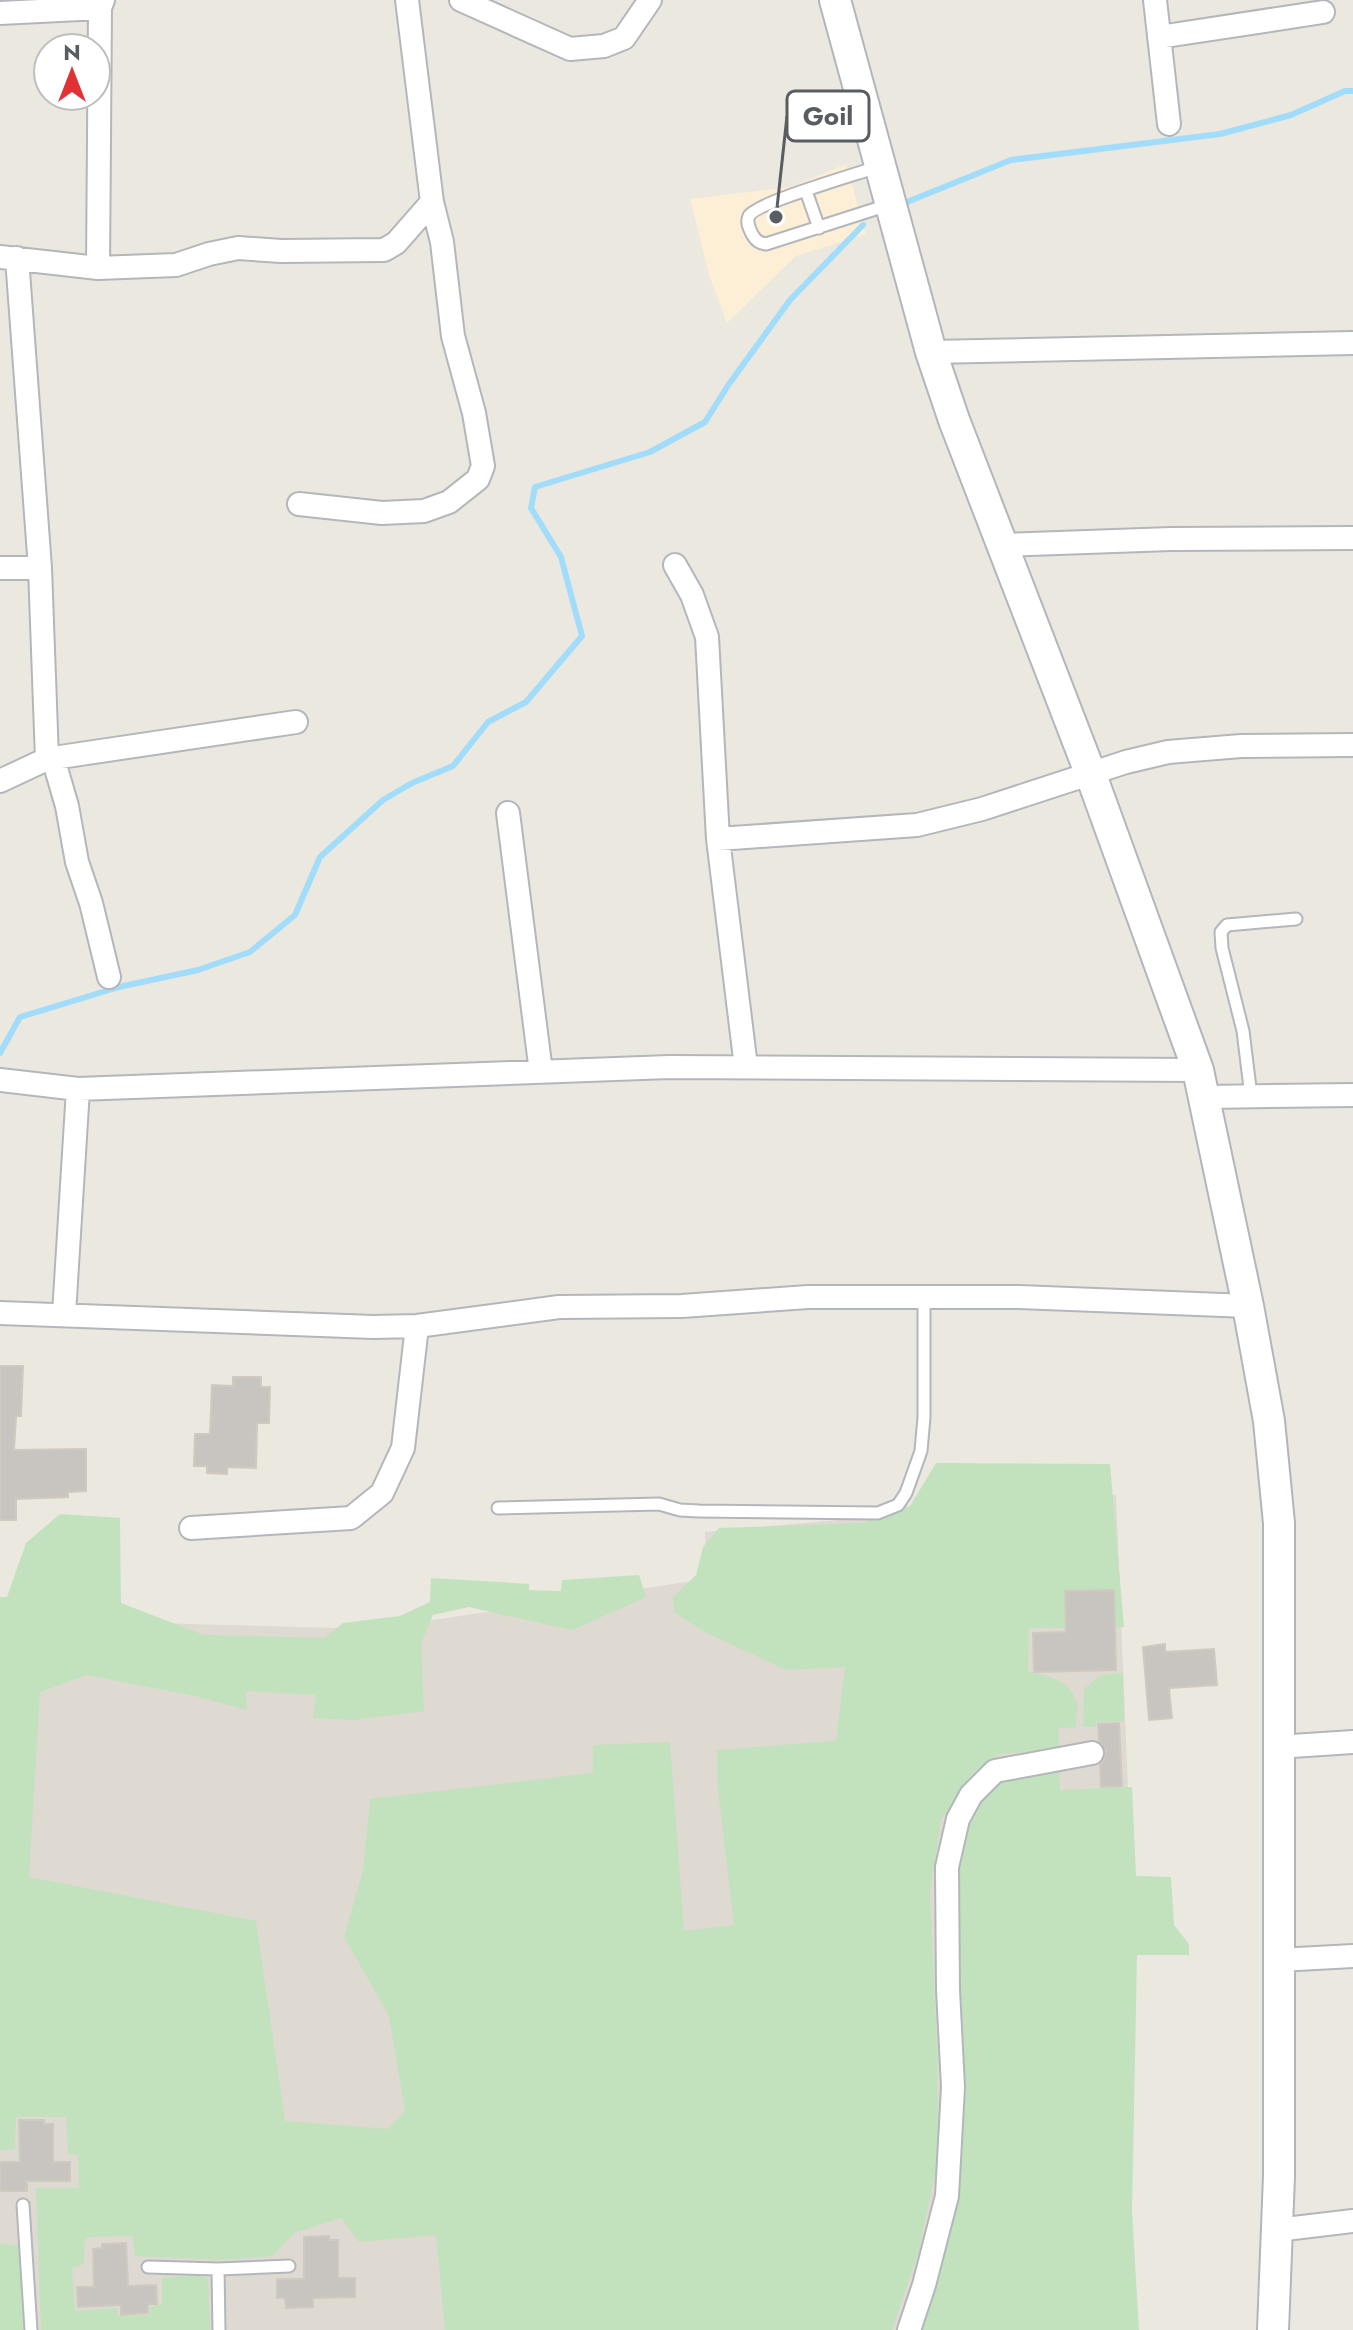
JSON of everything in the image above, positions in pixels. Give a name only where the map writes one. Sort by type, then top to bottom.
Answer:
[{"type":"street","points":[[299,504],[382,513],[424,511],[449,502],[478,479],[483,466],[474,413],[453,336],[442,242],[432,202],[407,0]]},
{"type":"street","points":[[461,0],[570,49],[604,46],[624,38],[650,0]]},
{"type":"street","points":[[835,0],[931,352],[954,420],[1091,775],[1202,1083],[1248,1306],[1269,1421],[1279,1523],[1277,2230],[1273,2330]]},
{"type":"street","points":[[1155,0],[1169,124]]},
{"type":"street","points":[[0,13],[102,4],[98,268]]},
{"type":"street","points":[[1159,37],[1323,12]]},
{"type":"street","points":[[109,977],[91,903],[77,862],[67,806],[50,759],[40,568],[8,258],[98,268],[176,265],[238,248],[281,251],[384,250],[396,243],[432,202]]},
{"type":"street","points":[[931,352],[1353,343]]},
{"type":"street","points":[[1003,545],[1171,539],[1353,538]]},
{"type":"street","points":[[675,565],[692,595],[707,637],[718,839],[746,1067]]},
{"type":"street","points":[[0,568],[40,568]]},
{"type":"street","points":[[0,781],[50,759],[296,722]]},
{"type":"street","points":[[718,839],[917,825],[982,809],[1126,762],[1168,752],[1241,746],[1353,745]]},
{"type":"street","points":[[508,813],[541,1072]]},
{"type":"street","points":[[0,1080],[78,1089],[669,1067],[746,1067],[1202,1083],[1251,1096],[1353,1095]]},
{"type":"street","points":[[64,1314],[78,1089]]},
{"type":"street","points":[[0,1313],[373,1327],[417,1326],[559,1307],[682,1306],[808,1297],[1019,1297],[1248,1306]]},
{"type":"street","points":[[191,1528],[351,1518],[382,1493],[403,1448],[417,1326]]},
{"type":"street","points":[[1277,1747],[1353,1742]]},
{"type":"street","points":[[909,2330],[947,2196],[953,2087],[947,1867],[958,1819],[971,1795],[995,1771],[1092,1753]]},
{"type":"street","points":[[1279,1960],[1353,1956]]},
{"type":"street","points":[[1277,2230],[1353,2221]]},
{"type":"lane","points":[[880,166],[753,211],[747,223],[754,238],[766,244],[890,204]]},
{"type":"lane","points":[[806,191],[819,228]]},
{"type":"lane","points":[[1251,1096],[1243,1031],[1222,948],[1221,932],[1227,925],[1296,919]]},
{"type":"lane","points":[[498,1508],[659,1504],[699,1511],[878,1513],[898,1505],[906,1493],[922,1442],[924,1297]]},
{"type":"lane","points":[[23,2205],[31,2330]]},
{"type":"lane","points":[[148,2267],[218,2269],[289,2266]]},
{"type":"lane","points":[[218,2269],[219,2330]]},
{"type":"shaded area","points":[[846,164],[866,234],[796,256],[727,323],[709,275],[690,199],[791,187]]},
{"type":"shaded area","points":[[1116,1495],[1135,1962],[1129,2209],[1135,2330],[0,2330],[0,1619],[373,1629],[706,1579],[705,1532]]},
{"type":"green space","points":[[936,1463],[1110,1464],[1124,1627],[1029,1628],[1028,1672],[1057,1680],[1069,1688],[1077,1704],[1076,1727],[1058,1728],[1059,1749],[999,1754],[973,1773],[941,1820],[930,1892],[938,2159],[919,2250],[892,2330],[445,2330],[436,2235],[359,2242],[341,2218],[294,2233],[272,2256],[223,2260],[135,2256],[133,2236],[85,2237],[84,2264],[72,2268],[75,2311],[117,2308],[119,2316],[150,2315],[150,2306],[162,2305],[162,2278],[201,2275],[208,2279],[210,2330],[41,2330],[36,2188],[79,2188],[78,2155],[68,2154],[66,2117],[16,2117],[15,2149],[0,2150],[0,1597],[7,1597],[26,1543],[60,1514],[120,1518],[121,1603],[204,1635],[325,1638],[343,1623],[400,1616],[430,1602],[431,1578],[529,1584],[529,1590],[561,1591],[562,1580],[639,1575],[646,1597],[572,1630],[469,1607],[433,1615],[421,1643],[424,1711],[353,1720],[313,1718],[316,1695],[246,1691],[247,1710],[195,1696],[87,1675],[40,1692],[29,1877],[256,1921],[285,2121],[388,2129],[405,2111],[389,2016],[344,1937],[363,1870],[370,1799],[593,1773],[593,1745],[670,1742],[684,1931],[734,1925],[718,1790],[717,1750],[836,1741],[845,1667],[786,1670],[703,1631],[674,1612],[673,1597],[696,1575],[703,1547],[719,1528],[862,1523],[910,1506]]},
{"type":"green space","points":[[1123,1673],[1124,1721],[1096,1722],[1095,1727],[1083,1727],[1084,1689],[1101,1675]]},
{"type":"green space","points":[[1057,1767],[1060,1790],[1132,1787],[1136,1876],[1171,1877],[1174,1925],[1189,1944],[1189,1955],[1137,1955],[1132,2212],[1139,2330],[912,2330],[951,2194],[951,1869],[974,1799],[1003,1776]]},
{"type":"green space","points":[[0,2243],[19,2246],[23,2330],[0,2330]]},
{"type":"building","points":[[0,1366],[23,1366],[21,1416],[16,1416],[14,1450],[86,1449],[86,1491],[68,1492],[68,1497],[16,1499],[16,1520],[0,1520]]},
{"type":"building","points":[[233,1377],[261,1377],[261,1387],[270,1387],[269,1423],[257,1423],[256,1468],[227,1467],[227,1474],[207,1473],[207,1466],[194,1466],[195,1434],[210,1434],[212,1385],[233,1386]]},
{"type":"building","points":[[1114,1590],[1116,1670],[1034,1672],[1033,1633],[1066,1632],[1065,1591]]},
{"type":"building","points":[[1165,1644],[1165,1652],[1214,1649],[1217,1685],[1169,1688],[1172,1718],[1149,1720],[1143,1647]]},
{"type":"building","points":[[1119,1723],[1122,1786],[1101,1787],[1100,1764],[1106,1751],[1099,1741],[1098,1724]]},
{"type":"building","points":[[19,2120],[44,2120],[44,2124],[53,2124],[53,2162],[70,2162],[70,2181],[27,2181],[27,2191],[0,2191],[0,2162],[20,2162]]},
{"type":"building","points":[[329,2236],[329,2240],[338,2240],[338,2278],[355,2278],[355,2297],[313,2298],[313,2307],[286,2308],[285,2298],[277,2298],[277,2279],[304,2279],[304,2237]]},
{"type":"building","points":[[126,2243],[128,2286],[156,2285],[157,2304],[148,2304],[148,2313],[121,2315],[121,2305],[78,2307],[77,2287],[94,2287],[93,2249],[102,2248],[102,2244]]},
{"type":"waterway","points":[[907,202],[1011,160],[1220,134],[1291,115],[1345,91],[1353,91]]},
{"type":"waterway","points":[[0,1053],[20,1017],[119,987],[198,970],[250,952],[295,915],[320,857],[383,800],[412,783],[453,766],[488,722],[526,702],[582,636],[561,557],[531,508],[535,487],[650,452],[705,422],[790,300],[863,225]]},
{"type":"place","name":"Goil","points":[[776,217]]}]
